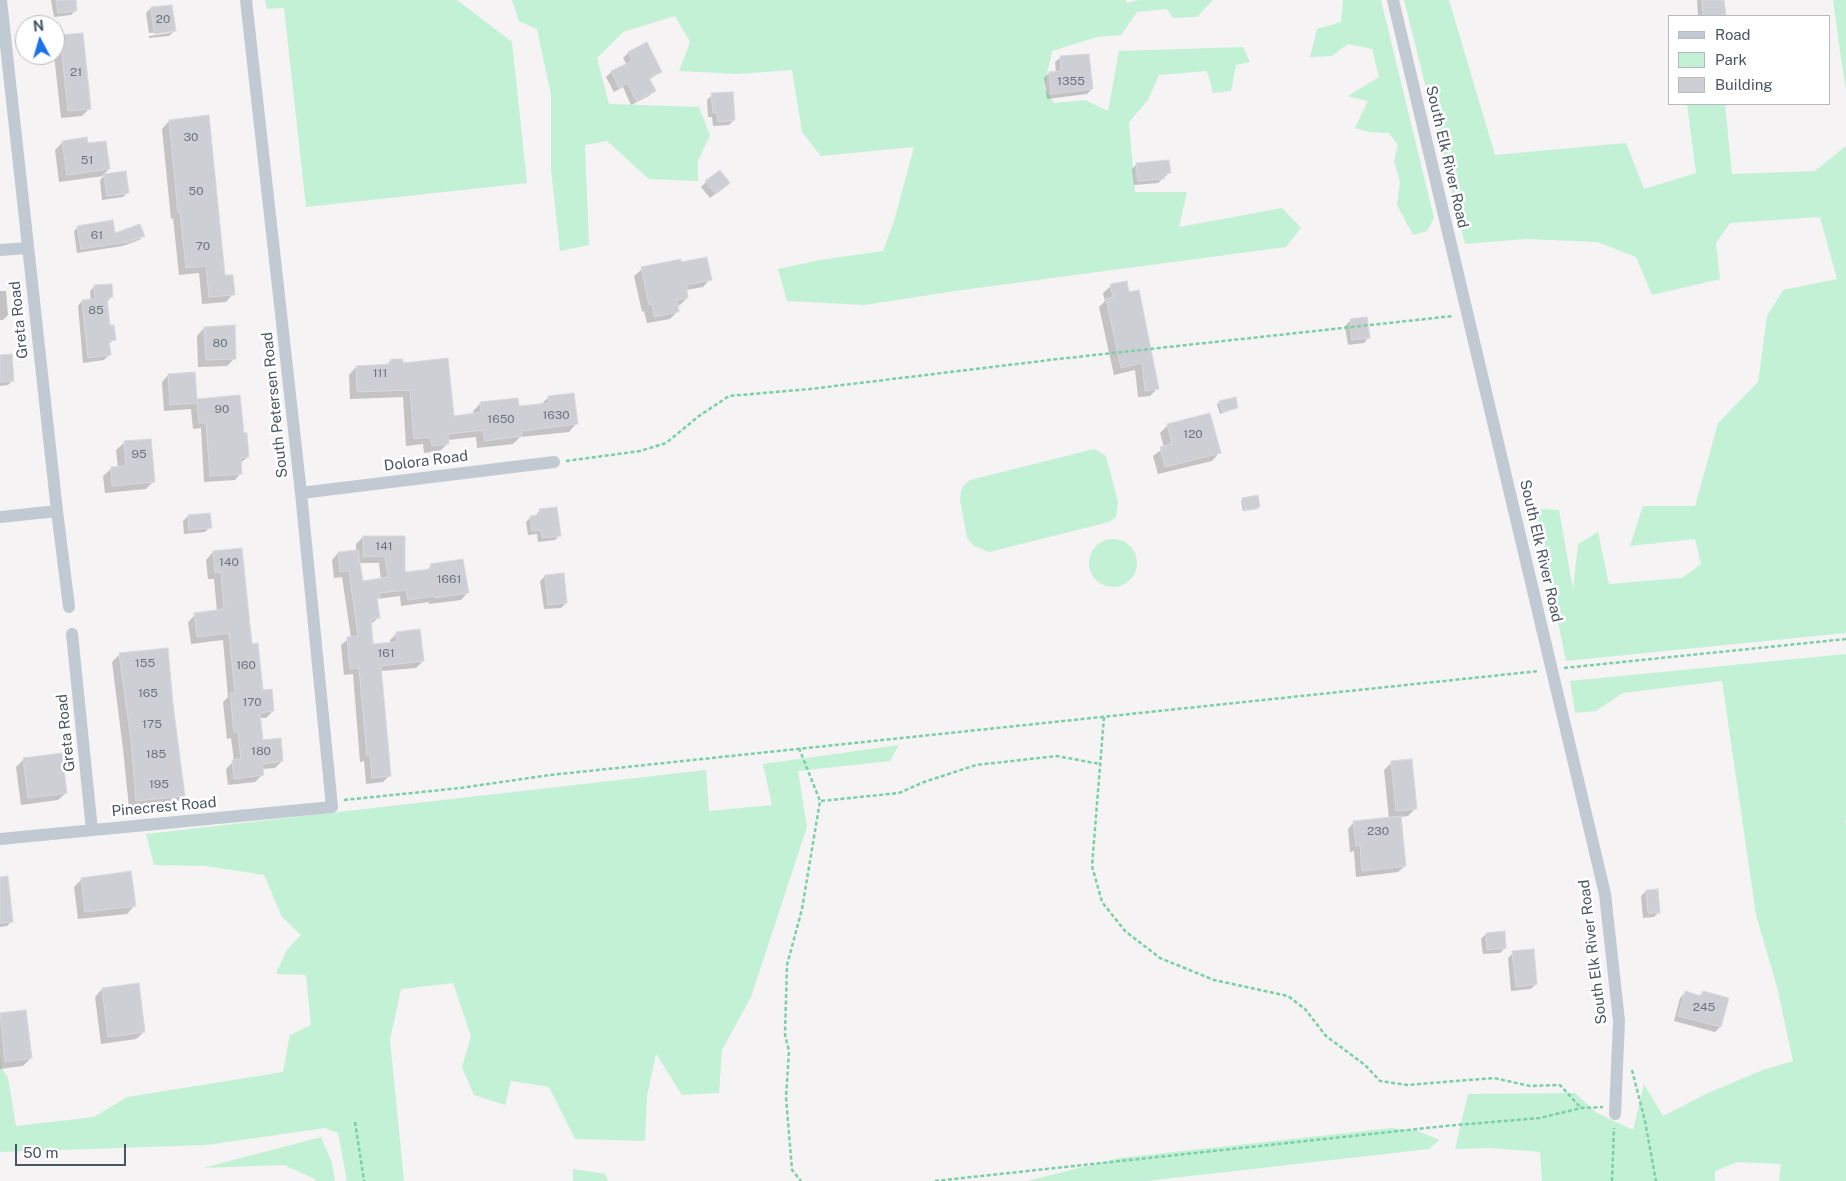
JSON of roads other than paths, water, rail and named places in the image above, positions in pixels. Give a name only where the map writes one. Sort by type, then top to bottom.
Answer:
[{"type":"street","name":"Greta Road","points":[[1,0],[56,511],[70,607]]},
{"type":"street","name":"South Petersen Road","points":[[246,0],[300,493],[331,804]]},
{"type":"street","name":"South Elk River Road","points":[[1393,0],[1605,894],[1619,1022],[1615,1110]]},
{"type":"street","points":[[0,250],[28,248]]},
{"type":"street","name":"Dolora Road","points":[[300,493],[554,462]]},
{"type":"street","points":[[0,517],[56,511]]},
{"type":"street","name":"Greta Road","points":[[72,634],[92,830]]},
{"type":"street","name":"Pinecrest Road","points":[[0,839],[331,804]]}]
